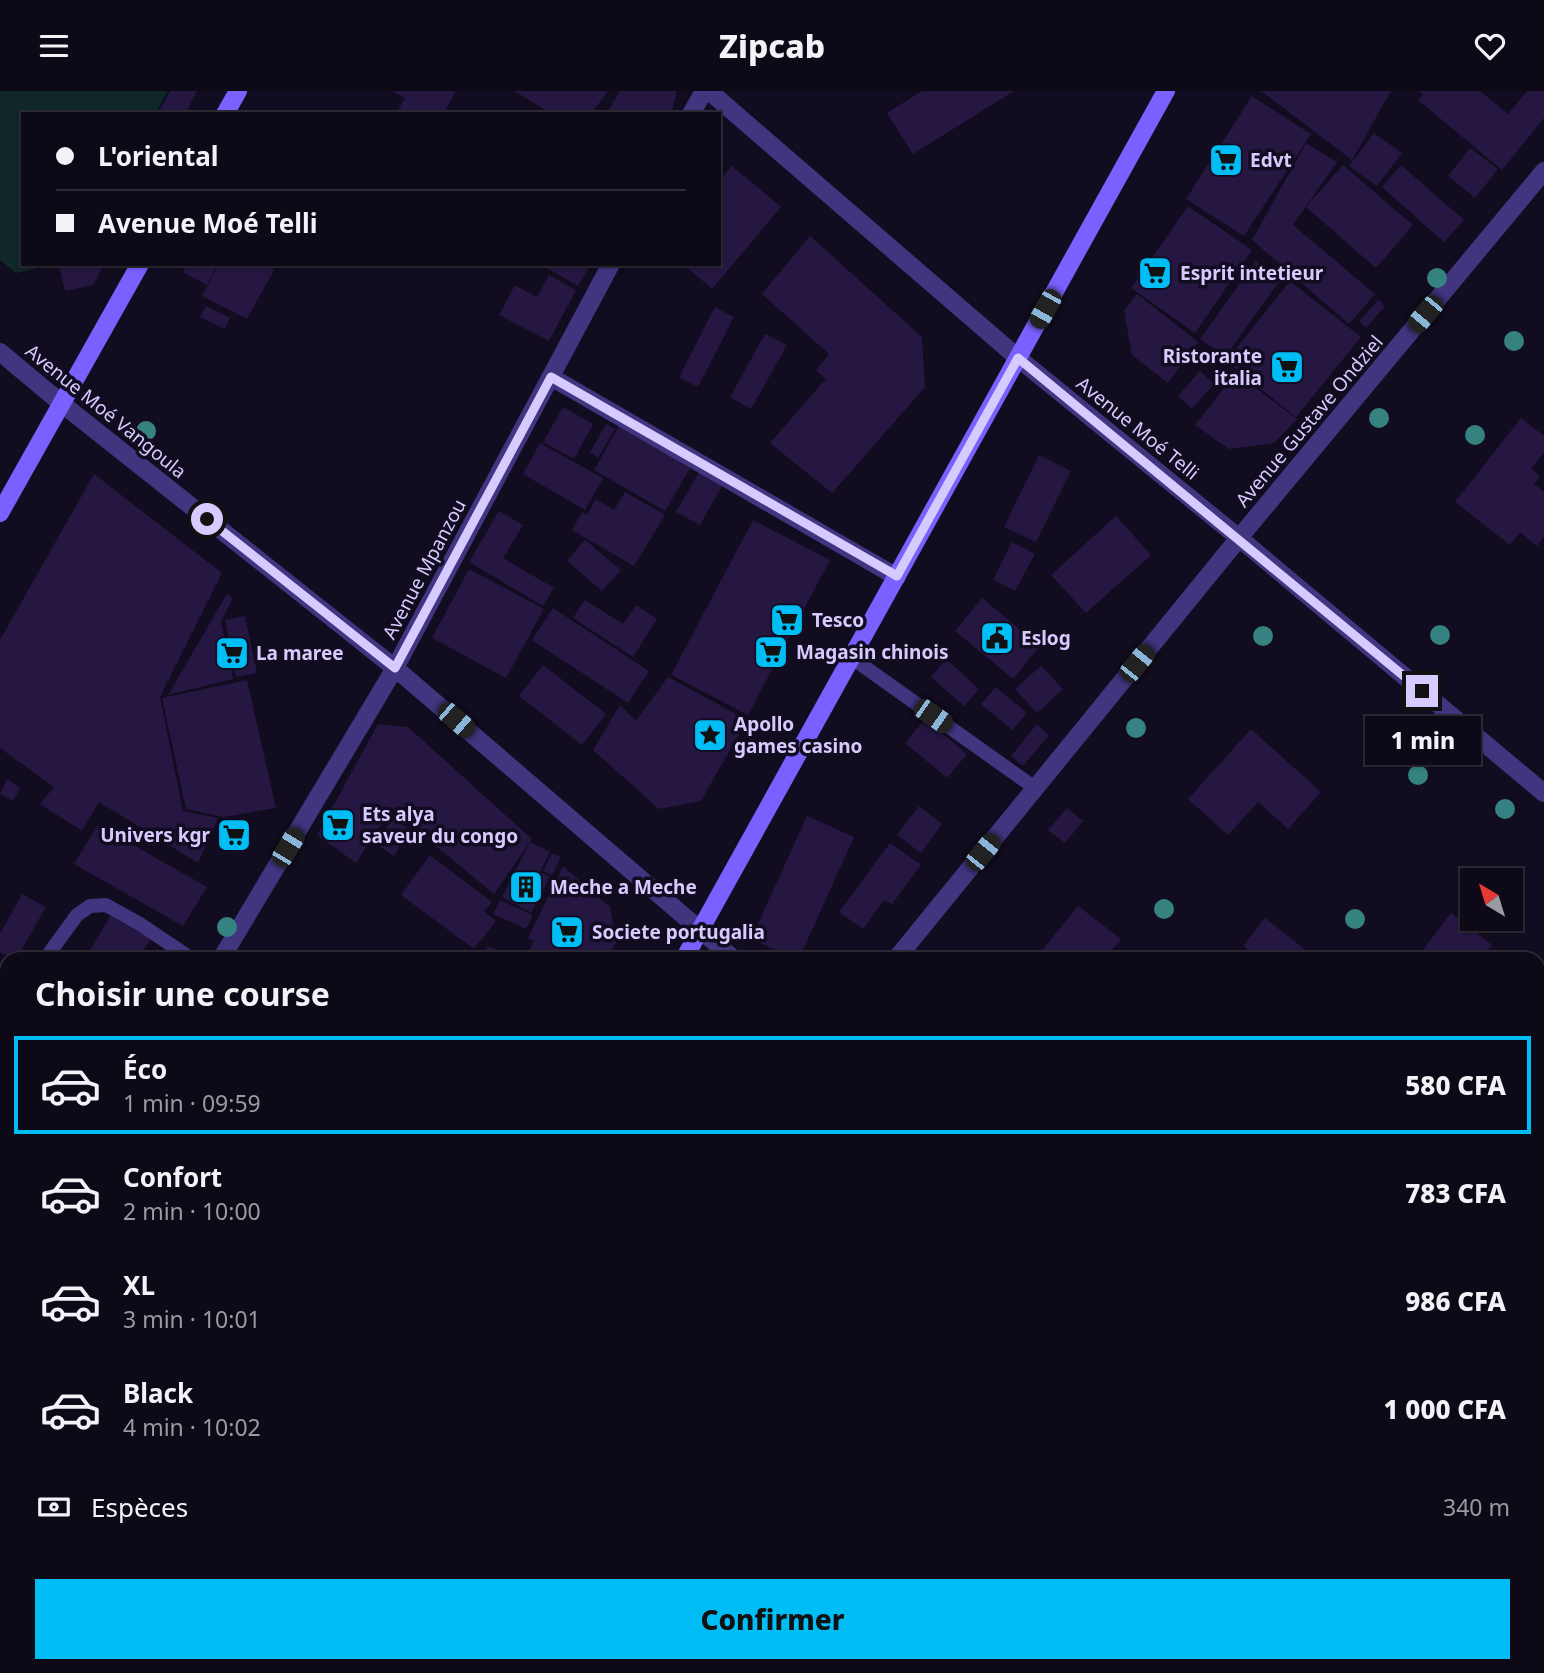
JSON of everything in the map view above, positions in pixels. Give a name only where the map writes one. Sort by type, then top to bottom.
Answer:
[{"type":"main road","points":[[226,112],[238,91]]},
{"type":"main road","points":[[688,952],[1166,91]]},
{"type":"main road","points":[[0,513],[139,266]]},
{"type":"street","points":[[692,112],[704,91]]},
{"type":"street","name":"Avenue Moé Telli","points":[[709,91],[1018,358],[1239,538],[1544,793]]},
{"type":"street","name":"Avenue Gustave Ondziel","points":[[902,952],[1239,538],[1544,171]]},
{"type":"street","name":"Avenue Mpanzou","points":[[226,952],[395,668],[610,266]]},
{"type":"street","name":"Avenue Moé Vangoula","points":[[0,352],[395,668],[726,952]]},
{"type":"street","points":[[551,377],[897,576]]},
{"type":"lane","points":[[852,658],[1035,787]]},
{"type":"lane","points":[[51,952],[77,915],[90,906],[106,905],[141,924],[182,952]]},
{"type":"green space","points":[[0,91],[168,91],[156,112],[21,112],[21,266],[47,266],[16,273],[0,260]]},
{"type":"building","points":[[170,91],[197,91],[186,112],[159,112]]},
{"type":"building","points":[[392,91],[456,91],[444,112],[397,112],[405,98]]},
{"type":"building","points":[[514,91],[608,91],[592,112],[549,112]]},
{"type":"building","points":[[620,91],[677,91],[672,112],[607,112]]},
{"type":"building","points":[[922,91],[1014,91],[913,154],[887,113]]},
{"type":"building","points":[[1261,91],[1391,91],[1352,160]]},
{"type":"building","points":[[1418,91],[1480,91],[1508,114],[1527,91],[1544,91],[1544,118],[1502,170],[1418,100],[1423,95]]},
{"type":"building","points":[[1252,96],[1311,134],[1244,236],[1186,199]]},
{"type":"building","points":[[1374,133],[1402,153],[1377,186],[1349,166]]},
{"type":"building","points":[[1306,143],[1337,162],[1293,225],[1375,294],[1349,324],[1252,240]]},
{"type":"building","points":[[1470,148],[1498,169],[1475,198],[1448,176]]},
{"type":"building","points":[[1343,165],[1413,225],[1376,268],[1306,207]]},
{"type":"building","points":[[1401,165],[1464,220],[1444,242],[1382,187]]},
{"type":"building","points":[[732,166],[781,207],[712,289],[685,266],[721,266],[721,179]]},
{"type":"building","points":[[1188,206],[1252,250],[1195,333],[1131,288]]},
{"type":"building","points":[[810,236],[922,337],[925,387],[832,493],[770,443],[826,379],[816,370],[829,354],[762,294]]},
{"type":"building","points":[[1256,261],[1281,279],[1225,357],[1200,339]]},
{"type":"building","points":[[59,266],[103,266],[93,285],[65,291]]},
{"type":"building","points":[[187,266],[217,266],[207,285],[183,272]]},
{"type":"building","points":[[218,266],[267,266],[274,270],[247,319],[202,296]]},
{"type":"building","points":[[543,266],[590,266],[578,286]]},
{"type":"building","points":[[549,275],[576,290],[549,341],[499,315],[515,285],[537,297]]},
{"type":"building","points":[[1290,281],[1361,337],[1296,417],[1226,361]]},
{"type":"building","points":[[1137,294],[1198,342],[1168,383],[1132,355],[1124,311]]},
{"type":"building","points":[[1378,300],[1385,306],[1366,328],[1359,321]]},
{"type":"building","points":[[206,306],[230,318],[225,329],[200,317]]},
{"type":"building","points":[[715,307],[734,317],[698,387],[679,377]]},
{"type":"building","points":[[765,334],[787,345],[751,409],[730,397]]},
{"type":"building","points":[[1200,371],[1214,384],[1192,409],[1178,396]]},
{"type":"building","points":[[1236,373],[1297,419],[1274,443],[1229,449],[1195,425]]},
{"type":"building","points":[[563,407],[593,424],[574,459],[543,442]]},
{"type":"building","points":[[1521,418],[1544,436],[1544,453],[1531,469],[1540,476],[1534,484],[1544,492],[1544,537],[1537,546],[1520,532],[1510,545],[1455,502]]},
{"type":"building","points":[[606,424],[615,429],[598,458],[590,452]]},
{"type":"building","points":[[620,424],[692,465],[665,511],[594,470]]},
{"type":"building","points":[[540,443],[603,478],[585,510],[523,474]]},
{"type":"building","points":[[1039,455],[1071,471],[1036,542],[1004,527]]},
{"type":"building","points":[[699,472],[722,486],[700,525],[676,512]]},
{"type":"building","points":[[94,474],[222,573],[160,697],[183,811],[218,818],[198,863],[99,802],[82,831],[40,804],[54,787],[0,748],[0,640]]},
{"type":"building","points":[[625,492],[665,515],[634,566],[572,530],[582,512],[587,515],[596,499],[614,510]]},
{"type":"building","points":[[499,511],[523,525],[503,558],[554,588],[543,606],[469,562]]},
{"type":"building","points":[[1116,516],[1151,555],[1086,613],[1051,575]]},
{"type":"building","points":[[753,520],[830,560],[748,715],[671,675]]},
{"type":"building","points":[[585,540],[621,570],[602,591],[567,561]]},
{"type":"building","points":[[1012,542],[1035,554],[1015,591],[993,580]]},
{"type":"building","points":[[469,569],[544,609],[506,678],[432,638]]},
{"type":"building","points":[[227,594],[233,598],[221,621],[233,679],[168,695]]},
{"type":"building","name":"Eslog","points":[[982,598],[1040,646],[1013,679],[955,631]]},
{"type":"building","points":[[585,600],[623,624],[636,605],[657,619],[633,657],[573,618]]},
{"type":"building","points":[[553,608],[649,671],[628,703],[532,640]]},
{"type":"building","points":[[245,616],[257,673],[236,677],[225,620]]},
{"type":"building","points":[[946,659],[979,689],[964,706],[931,677]]},
{"type":"building","points":[[543,665],[606,714],[582,745],[519,696]]},
{"type":"building","points":[[1041,666],[1063,689],[1037,713],[1015,689]]},
{"type":"building","points":[[668,677],[747,720],[701,801],[659,809],[593,750],[620,705],[636,721]]},
{"type":"building","points":[[247,680],[276,808],[223,817],[186,809],[162,698]]},
{"type":"building","points":[[996,687],[1027,713],[1012,730],[981,704]]},
{"type":"building","points":[[925,719],[967,754],[947,778],[905,743]]},
{"type":"building","points":[[378,724],[408,727],[532,839],[494,894],[391,809],[356,863],[317,835]]},
{"type":"building","points":[[1037,724],[1049,735],[1023,766],[1011,756]]},
{"type":"building","points":[[1251,729],[1321,792],[1288,829],[1258,802],[1228,835],[1188,799]]},
{"type":"building","points":[[7,779],[20,788],[13,801],[0,794]]},
{"type":"building","points":[[919,806],[942,824],[921,853],[897,835]]},
{"type":"building","points":[[1067,808],[1083,821],[1065,843],[1048,830]]},
{"type":"building","points":[[807,816],[854,837],[802,952],[780,952],[751,939]]},
{"type":"building","points":[[392,819],[410,829],[394,856],[377,845]]},
{"type":"building","points":[[98,825],[207,887],[183,926],[74,864]]},
{"type":"building","name":"Meche a Meche","points":[[530,842],[550,852],[540,872],[550,877],[531,913],[502,897]]},
{"type":"building","points":[[890,843],[921,865],[892,904],[884,900],[863,929],[839,912]]},
{"type":"building","points":[[552,853],[561,857],[552,875],[543,871]]},
{"type":"building","points":[[430,855],[492,902],[484,911],[496,921],[474,949],[401,895]]},
{"type":"building","points":[[563,866],[610,907],[616,943],[611,952],[528,952],[534,941],[528,938]]},
{"type":"building","points":[[22,894],[46,907],[20,952],[0,952],[0,934]]},
{"type":"building","points":[[500,900],[533,915],[526,929],[493,914]]},
{"type":"building","points":[[1078,906],[1121,939],[1110,952],[1041,952]]},
{"type":"building","points":[[112,913],[152,936],[142,952],[89,952]]},
{"type":"building","points":[[1451,913],[1460,920],[1460,931],[1474,931],[1492,945],[1486,952],[1421,952]]},
{"type":"building","points":[[1265,918],[1308,952],[1244,952],[1247,949],[1243,946]]},
{"type":"building","points":[[488,946],[500,952],[485,952]]},
{"type":"place","name":"Edvt","points":[[1226,160]]},
{"type":"place","name":"Esprit intetieur","points":[[1155,273]]},
{"type":"place","name":"Ristorante italia","points":[[1287,367]]},
{"type":"place","name":"Tesco","points":[[787,620]]},
{"type":"place","name":"Eslog","points":[[997,638]]},
{"type":"place","name":"Magasin chinois","points":[[771,652]]},
{"type":"place","name":"La maree","points":[[232,653]]},
{"type":"place","name":"Apollo games casino","points":[[710,735]]},
{"type":"place","name":"Ets alya saveur du congo","points":[[338,825]]},
{"type":"place","name":"Univers kgr","points":[[234,835]]},
{"type":"place","name":"Meche a Meche","points":[[526,887]]},
{"type":"place","name":"Societe portugalia","points":[[567,932]]},
{"type":"route","points":[[207,519],[395,668],[551,377],[897,576],[1018,358],[1422,691]]}]
